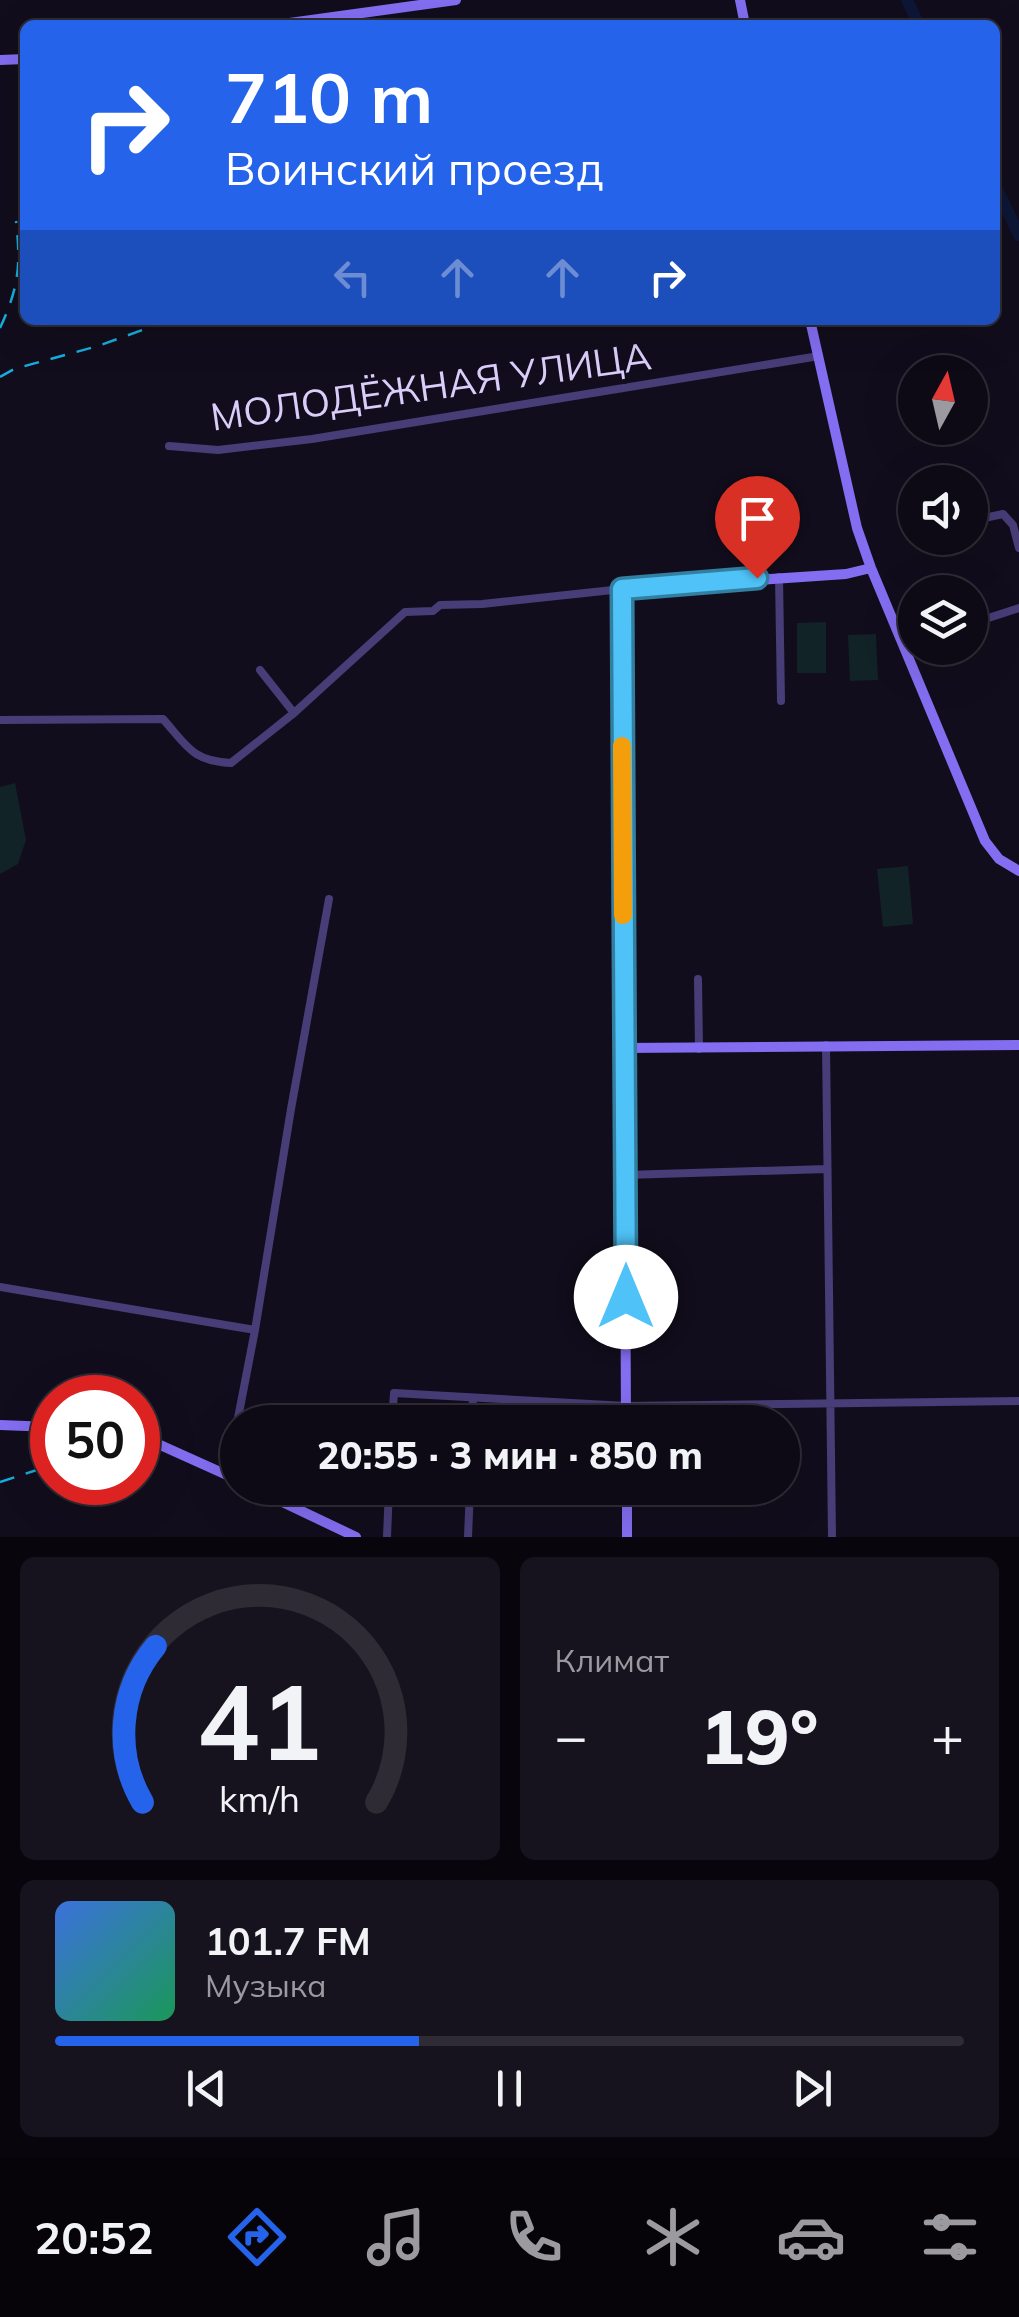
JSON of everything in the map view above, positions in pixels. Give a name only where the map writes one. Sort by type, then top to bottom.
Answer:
[{"type":"main road","points":[[311,20],[456,0]]},
{"type":"main road","points":[[811,325],[857,528],[871,568],[898,622]]},
{"type":"main road","points":[[626,1405],[622,589],[846,574],[871,568]]},
{"type":"main road","points":[[917,665],[989,848],[1019,872]]},
{"type":"main road","points":[[624,1048],[1019,1045]]},
{"type":"main road","points":[[0,1425],[30,1426]]},
{"type":"main road","points":[[160,1445],[220,1473]]},
{"type":"main road","points":[[289,1505],[356,1537]]},
{"type":"main road","points":[[626,1505],[627,1537]]},
{"type":"street","name":"МОЛОДЁЖНАЯ УЛИЦА","points":[[169,446],[218,450],[312,438],[819,356]]},
{"type":"street","points":[[988,518],[1002,514],[1013,524],[1019,548]]},
{"type":"street","points":[[779,577],[780,701]]},
{"type":"street","points":[[0,720],[163,719],[196,756],[210,762],[231,763],[294,712],[404,612],[434,612],[440,605],[622,589]]},
{"type":"street","points":[[988,618],[1019,608]]},
{"type":"street","points":[[260,670],[294,712]]},
{"type":"street","points":[[243,1405],[329,898]]},
{"type":"street","points":[[698,979],[699,1049]]},
{"type":"street","points":[[826,1046],[832,1537]]},
{"type":"street","points":[[625,1174],[828,1169]]},
{"type":"street","points":[[0,1287],[255,1330]]},
{"type":"street","points":[[393,1405],[394,1393],[607,1405]]},
{"type":"street","points":[[473,1398],[473,1405]]},
{"type":"street","points":[[728,1405],[1019,1401]]},
{"type":"street","points":[[387,1537],[388,1505]]},
{"type":"street","points":[[468,1537],[469,1505]]},
{"type":"shaded area","points":[[826,622],[826,673],[797,673],[797,623]]},
{"type":"shaded area","points":[[876,634],[878,680],[850,681],[848,635]]},
{"type":"shaded area","points":[[15,783],[26,840],[18,864],[0,874],[0,787]]},
{"type":"shaded area","points":[[908,866],[913,924],[883,927],[877,869]]},
{"type":"waterway","points":[[907,0],[917,20]]},
{"type":"waterway","points":[[1000,195],[1019,235]]},
{"type":"railway","points":[[0,328],[17,276],[16,221]]},
{"type":"railway","points":[[0,377],[14,369],[156,325]]},
{"type":"railway","points":[[0,1482],[30,1472]]},
{"type":"slow traffic","points":[[622,746],[623,915]]},
{"type":"route","points":[[626,1297],[622,589],[757,578]]}]
